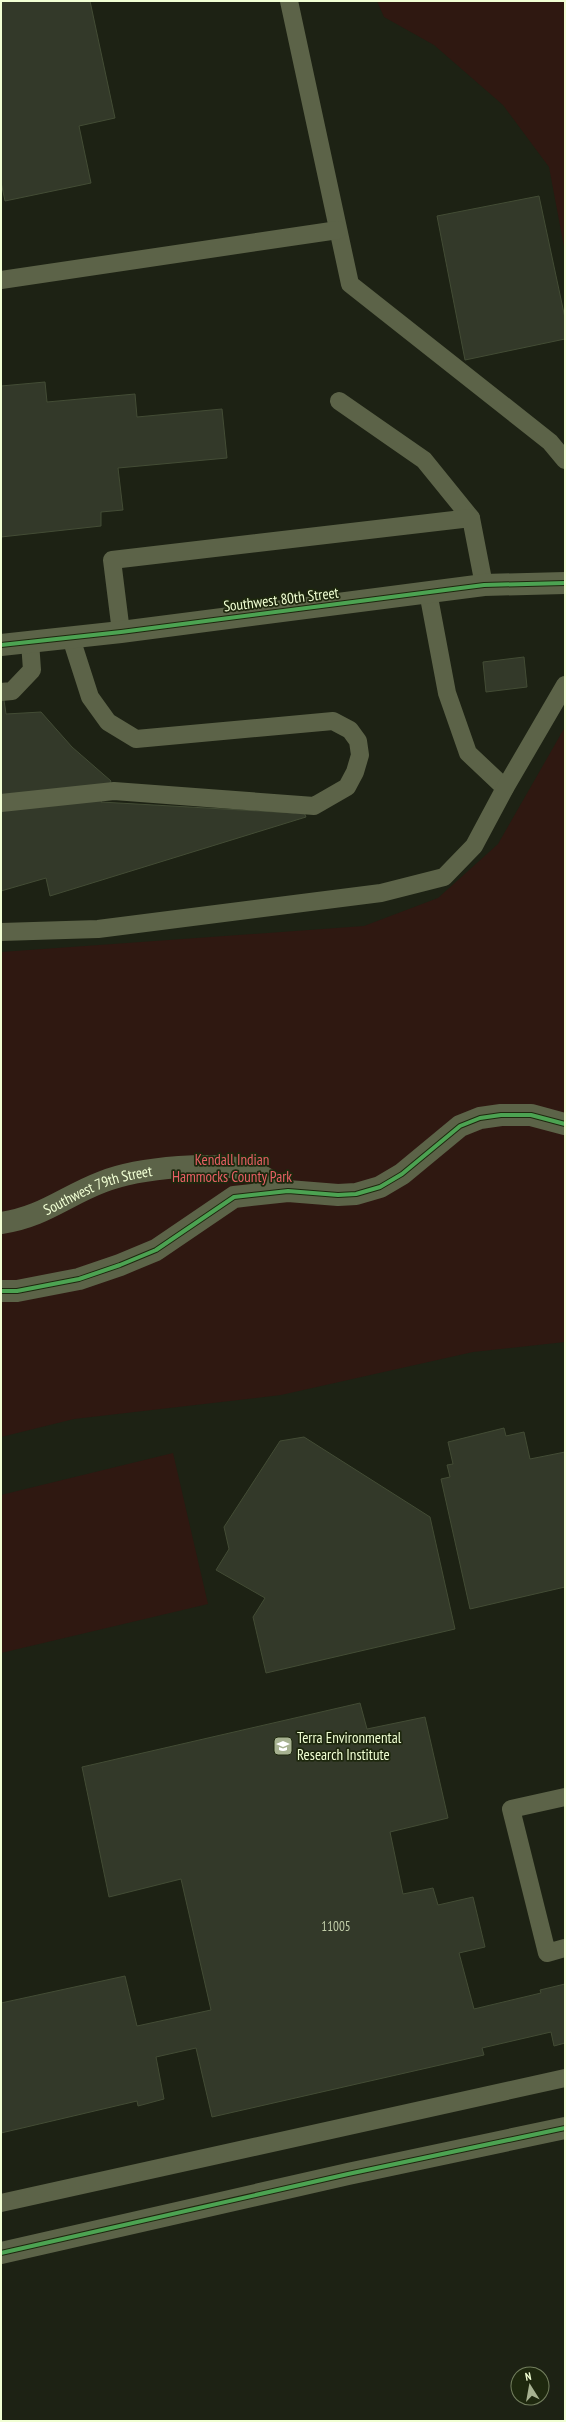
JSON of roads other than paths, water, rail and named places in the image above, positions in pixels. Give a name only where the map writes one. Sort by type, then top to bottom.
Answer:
[{"type":"street","name":"Southwest 80th Street","points":[[1,644],[121,632],[484,585],[565,583]]},
{"type":"street","name":"Southwest 79th Street","points":[[1,1291],[38,1287],[99,1274],[156,1250],[234,1197],[288,1192],[338,1195],[356,1194],[380,1187],[402,1174],[460,1126],[480,1118],[501,1115],[531,1115],[565,1124]]},
{"type":"street","name":"Southwest 79th Street","points":[[1,1223],[18,1220],[44,1212],[102,1182],[121,1176],[176,1168],[215,1166],[255,1173],[288,1192]]},
{"type":"street","points":[[1,2254],[340,2176],[565,2128]]},
{"type":"lane","points":[[289,1],[350,284],[550,442],[565,460]]},
{"type":"lane","points":[[1,280],[338,230]]},
{"type":"lane","points":[[339,401],[424,460],[471,518],[484,585]]},
{"type":"lane","points":[[121,632],[112,560],[471,518]]},
{"type":"lane","points":[[428,592],[448,693],[468,753],[505,788]]},
{"type":"lane","points":[[1,803],[114,791],[314,806],[332,797],[346,787],[355,772],[360,755],[358,741],[350,730],[333,721],[136,739],[108,722],[90,696],[70,638]]},
{"type":"lane","points":[[1,692],[12,691],[32,670],[30,642]]},
{"type":"lane","points":[[1,932],[98,929],[381,893],[444,877],[474,846],[505,788],[565,685]]},
{"type":"lane","points":[[565,1797],[511,1809],[547,1953],[565,1948]]},
{"type":"lane","points":[[1,2203],[565,2078]]},
{"type":"place","name":"Terra Environmental Research Institute","points":[[283,1746]]},
{"type":"park label","name":"Kendall Indian Hammocks County Park","points":[[232,1168]]}]
